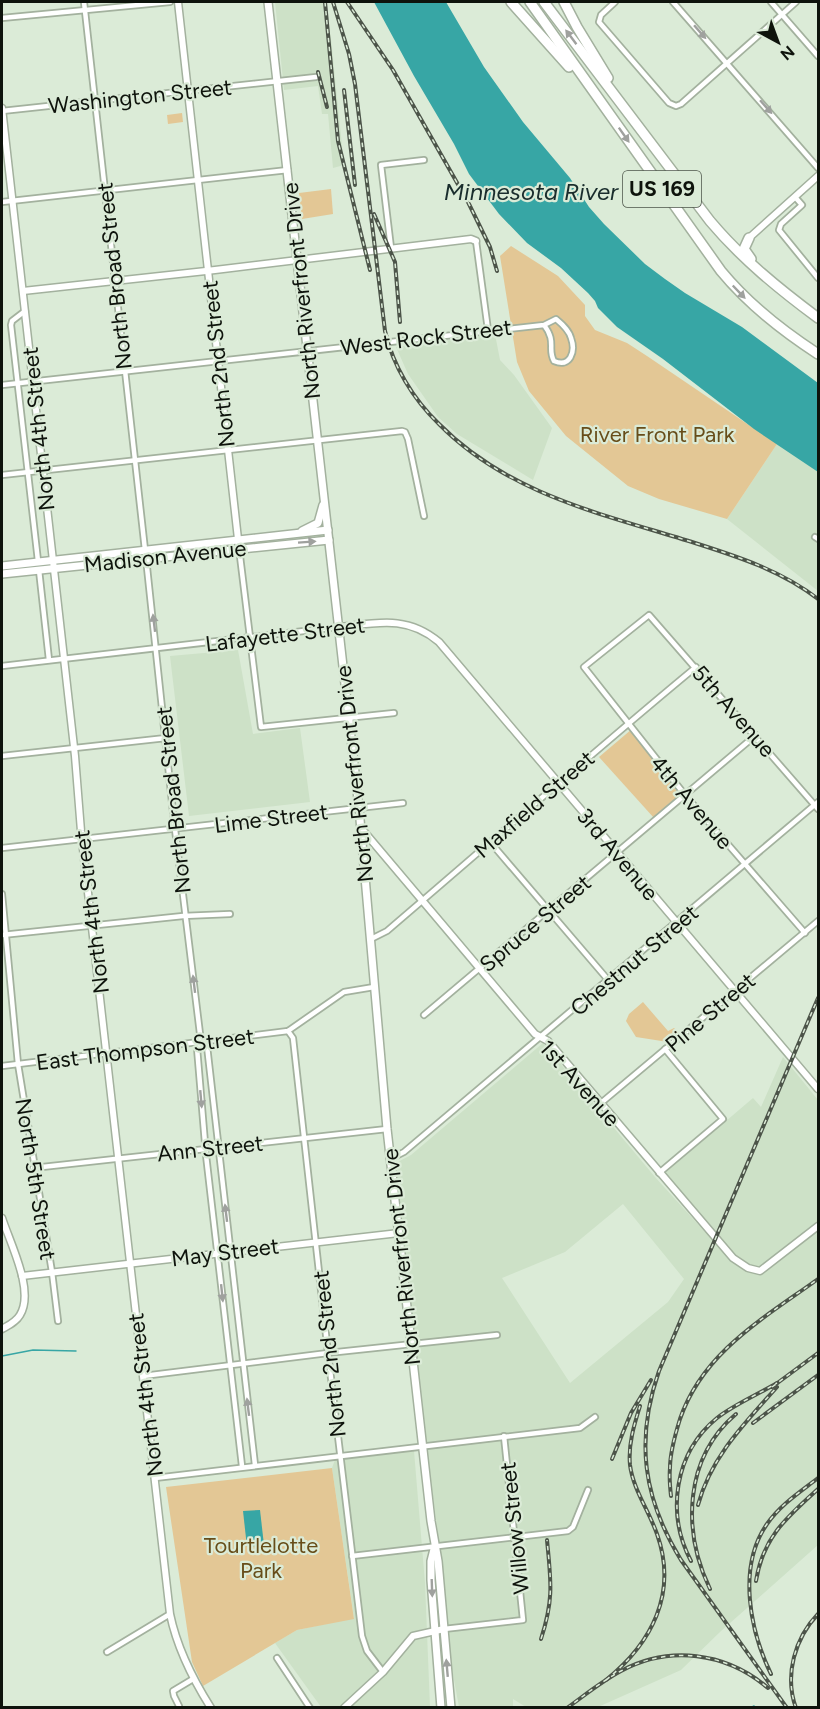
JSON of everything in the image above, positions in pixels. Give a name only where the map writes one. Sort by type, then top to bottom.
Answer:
[{"type":"highway","points":[[511,2],[605,109]]},
{"type":"highway","name":"US 169","points":[[530,2],[733,286],[783,331],[819,354]]},
{"type":"highway","name":"US 169","points":[[544,2],[721,234],[778,288],[819,318]]},
{"type":"highway","points":[[564,2],[636,123]]},
{"type":"highway","points":[[721,234],[736,242],[749,238]]},
{"type":"highway","points":[[749,238],[744,246],[745,253],[778,288]]},
{"type":"main road","name":"North Riverfront Drive","points":[[268,2],[359,808],[387,1129],[434,1546],[438,1561],[451,1707]]},
{"type":"main road","points":[[296,533],[313,528],[319,522],[324,500]]},
{"type":"main road","name":"Madison Avenue","points":[[2,566],[328,530]]},
{"type":"main road","name":"Madison Avenue","points":[[2,574],[329,540]]},
{"type":"main road","name":"North Riverfront Drive","points":[[434,1546],[431,1560],[434,1630],[441,1707]]},
{"type":"street","name":"North Broad Street","points":[[84,2],[145,550]]},
{"type":"street","points":[[2,18],[133,3],[170,2]]},
{"type":"street","name":"North 2nd Street","points":[[178,2],[227,449],[261,727],[349,717]]},
{"type":"street","points":[[615,2],[598,19],[600,24],[669,103],[676,106],[796,2]]},
{"type":"street","points":[[674,2],[819,168]]},
{"type":"street","points":[[771,2],[819,56]]},
{"type":"street","name":"Washington Street","points":[[2,110],[316,77]]},
{"type":"street","name":"North 4th Street","points":[[2,110],[171,1614],[175,1638],[193,1679],[211,1707]]},
{"type":"street","points":[[391,248],[381,165],[424,160]]},
{"type":"street","points":[[2,202],[288,170]]},
{"type":"street","points":[[749,238],[819,176]]},
{"type":"street","points":[[795,197],[802,205],[781,224],[778,230],[819,278]]},
{"type":"street","points":[[23,291],[471,239],[476,241],[488,330]]},
{"type":"street","points":[[25,311],[11,324],[38,561]]},
{"type":"street","name":"West Rock Street","points":[[2,385],[544,325],[556,319],[569,332],[572,339],[573,352],[571,358],[566,362],[554,361],[551,356],[552,337],[544,325]]},
{"type":"street","points":[[2,475],[399,430],[405,432],[424,516]]},
{"type":"street","name":"North Broad Street","points":[[146,558],[201,1042],[197,1050],[205,1149],[242,1466]]},
{"type":"street","points":[[39,570],[49,660]]},
{"type":"street","name":"4th Avenue","points":[[649,615],[584,667],[685,795],[805,933]]},
{"type":"street","name":"5th Avenue","points":[[649,615],[817,806]]},
{"type":"street","name":"Lafayette Street","points":[[2,666],[339,627],[394,622],[412,626]]},
{"type":"street","name":"3rd Avenue","points":[[412,626],[432,636],[446,649],[819,1089]]},
{"type":"street","name":"Maxfield Street","points":[[370,939],[387,931],[696,667]]},
{"type":"street","points":[[349,717],[394,712]]},
{"type":"street","name":"Spruce Street","points":[[424,1016],[756,735]]},
{"type":"street","points":[[2,756],[166,738]]},
{"type":"street","name":"Lime Street","points":[[2,848],[403,803]]},
{"type":"street","name":"Chestnut Street","points":[[390,1158],[404,1152],[817,806]]},
{"type":"street","name":"1st Avenue","points":[[360,828],[535,1034],[548,1041],[733,1258],[754,1271],[765,1269],[819,1226]]},
{"type":"street","points":[[491,843],[609,981]]},
{"type":"street","name":"North 5th Street","points":[[2,894],[4,935],[18,1064],[33,1168],[52,1272],[57,1321]]},
{"type":"street","points":[[4,935],[186,916],[230,914]]},
{"type":"street","name":"Pine Street","points":[[601,1104],[819,921]]},
{"type":"street","points":[[288,1031],[344,992],[374,987]]},
{"type":"street","name":"North 2nd Street","points":[[288,1031],[293,1038],[328,1353],[364,1644],[371,1658],[383,1672]]},
{"type":"street","name":"East Thompson Street","points":[[2,1066],[288,1031]]},
{"type":"street","name":"North Broad Street","points":[[201,1042],[207,1046],[255,1465]]},
{"type":"street","points":[[659,1173],[723,1119],[665,1049]]},
{"type":"street","name":"Ann Street","points":[[33,1168],[387,1129]]},
{"type":"street","points":[[2,1218],[22,1276],[26,1302],[14,1322],[2,1329]]},
{"type":"street","name":"May Street","points":[[22,1276],[399,1233]]},
{"type":"street","points":[[143,1376],[497,1335]]},
{"type":"street","points":[[155,1478],[580,1428],[595,1417]]},
{"type":"street","name":"Willow Street","points":[[444,1629],[523,1620],[504,1436]]},
{"type":"street","points":[[352,1556],[568,1531],[573,1527],[588,1490]]},
{"type":"street","points":[[107,1652],[171,1614]]},
{"type":"street","points":[[345,1707],[383,1672],[413,1636],[444,1629]]},
{"type":"street","points":[[277,1658],[310,1707]]},
{"type":"street","points":[[179,1707],[173,1690],[193,1679]]},
{"type":"shaded area","points":[[275,2],[324,2],[331,39],[344,165],[333,168],[328,114],[322,114],[318,86],[284,90]]},
{"type":"shaded area","points":[[495,334],[500,360],[514,375],[552,428],[533,480],[457,434],[438,417],[408,374],[396,347]]},
{"type":"shaded area","points":[[790,436],[818,453],[818,591],[727,519],[777,444]]},
{"type":"shaded area","points":[[238,650],[253,734],[300,728],[310,802],[189,816],[170,656]]},
{"type":"shaded area","points":[[543,1043],[655,1177],[705,1232],[708,1224],[664,1174],[753,1098],[761,1107],[783,1057],[818,1100],[818,1545],[721,1631],[681,1670],[598,1707],[526,1707],[513,1699],[513,1707],[459,1707],[445,1631],[445,1587],[418,1382],[394,1164],[411,1155]],"holes":[[[623,1204],[684,1279],[668,1302],[570,1383],[502,1278],[565,1252]]]},
{"type":"shaded area","points":[[414,1451],[425,1583],[430,1707],[321,1707],[275,1643],[297,1630],[354,1618],[332,1468],[336,1457]]},
{"type":"green space","points":[[182,113],[183,122],[168,124],[167,115]]},
{"type":"green space","points":[[331,189],[333,214],[302,219],[299,193]]},
{"type":"green space","name":"River Front Park","points":[[511,246],[558,276],[585,305],[585,316],[595,330],[627,343],[777,444],[727,519],[659,499],[628,486],[566,436],[529,391],[517,362],[500,256]]},
{"type":"green space","points":[[632,729],[680,796],[654,818],[599,757]]},
{"type":"green space","points":[[643,1002],[668,1031],[674,1028],[679,1033],[668,1042],[636,1037],[626,1021],[629,1014]]},
{"type":"green space","name":"Tourtlelotte Park","points":[[332,1468],[354,1619],[297,1630],[203,1686],[192,1662],[166,1487]]},
{"type":"water","name":"Minnesota River","points":[[374,2],[446,2],[484,67],[523,122],[570,178],[589,207],[604,224],[645,264],[665,279],[742,327],[818,383],[818,472],[754,429],[663,359],[617,327],[598,308],[588,293],[561,268],[527,243],[499,214],[469,174]]},
{"type":"water","points":[[260,1510],[264,1545],[247,1547],[243,1511]]},
{"type":"waterway","points":[[2,1356],[33,1350],[76,1351]]},
{"type":"waterway","points":[[750,1708],[754,1706],[756,1708]]},
{"type":"railway","points":[[325,2],[338,141],[370,270]]},
{"type":"railway","points":[[333,2],[349,54],[355,84],[385,331],[393,357],[405,381],[421,404],[466,448],[527,485],[592,511],[744,559],[790,580],[818,599]]},
{"type":"railway","points":[[347,2],[393,70],[468,202],[490,247],[497,271]]},
{"type":"railway","points":[[318,72],[327,107]]},
{"type":"railway","points":[[344,90],[355,185]]},
{"type":"railway","points":[[374,214],[395,262],[400,322]]},
{"type":"railway","points":[[787,1708],[681,1560],[668,1537],[651,1491],[645,1445],[651,1396],[659,1371],[818,998]]},
{"type":"railway","points":[[671,1496],[670,1462],[675,1437],[690,1395],[704,1374],[737,1338],[818,1279]]},
{"type":"railway","points":[[772,1387],[818,1353]]},
{"type":"railway","points":[[753,1423],[818,1375]]},
{"type":"railway","points":[[612,1459],[631,1413],[651,1380]]},
{"type":"railway","points":[[691,1561],[678,1524],[677,1504],[678,1485],[691,1448],[717,1418],[777,1383]]},
{"type":"railway","points":[[698,1505],[720,1456],[777,1387]]},
{"type":"railway","points":[[606,1680],[622,1666],[648,1633],[657,1615],[662,1596],[663,1556],[657,1534],[634,1483],[630,1465],[631,1443],[640,1406]]},
{"type":"railway","points":[[710,1589],[695,1543],[692,1520],[693,1496],[706,1452],[719,1432],[736,1414]]},
{"type":"railway","points":[[771,1674],[757,1638],[753,1619],[750,1599],[752,1560],[758,1541],[772,1517],[818,1478]]},
{"type":"railway","points":[[756,1581],[764,1552],[778,1529],[818,1489]]},
{"type":"railway","points":[[541,1639],[550,1601],[547,1540]]},
{"type":"railway","points":[[796,1708],[791,1683],[794,1658],[803,1634],[818,1614]]},
{"type":"railway","points":[[567,1708],[621,1671],[639,1663],[678,1655],[697,1656],[734,1666],[768,1688]]}]
